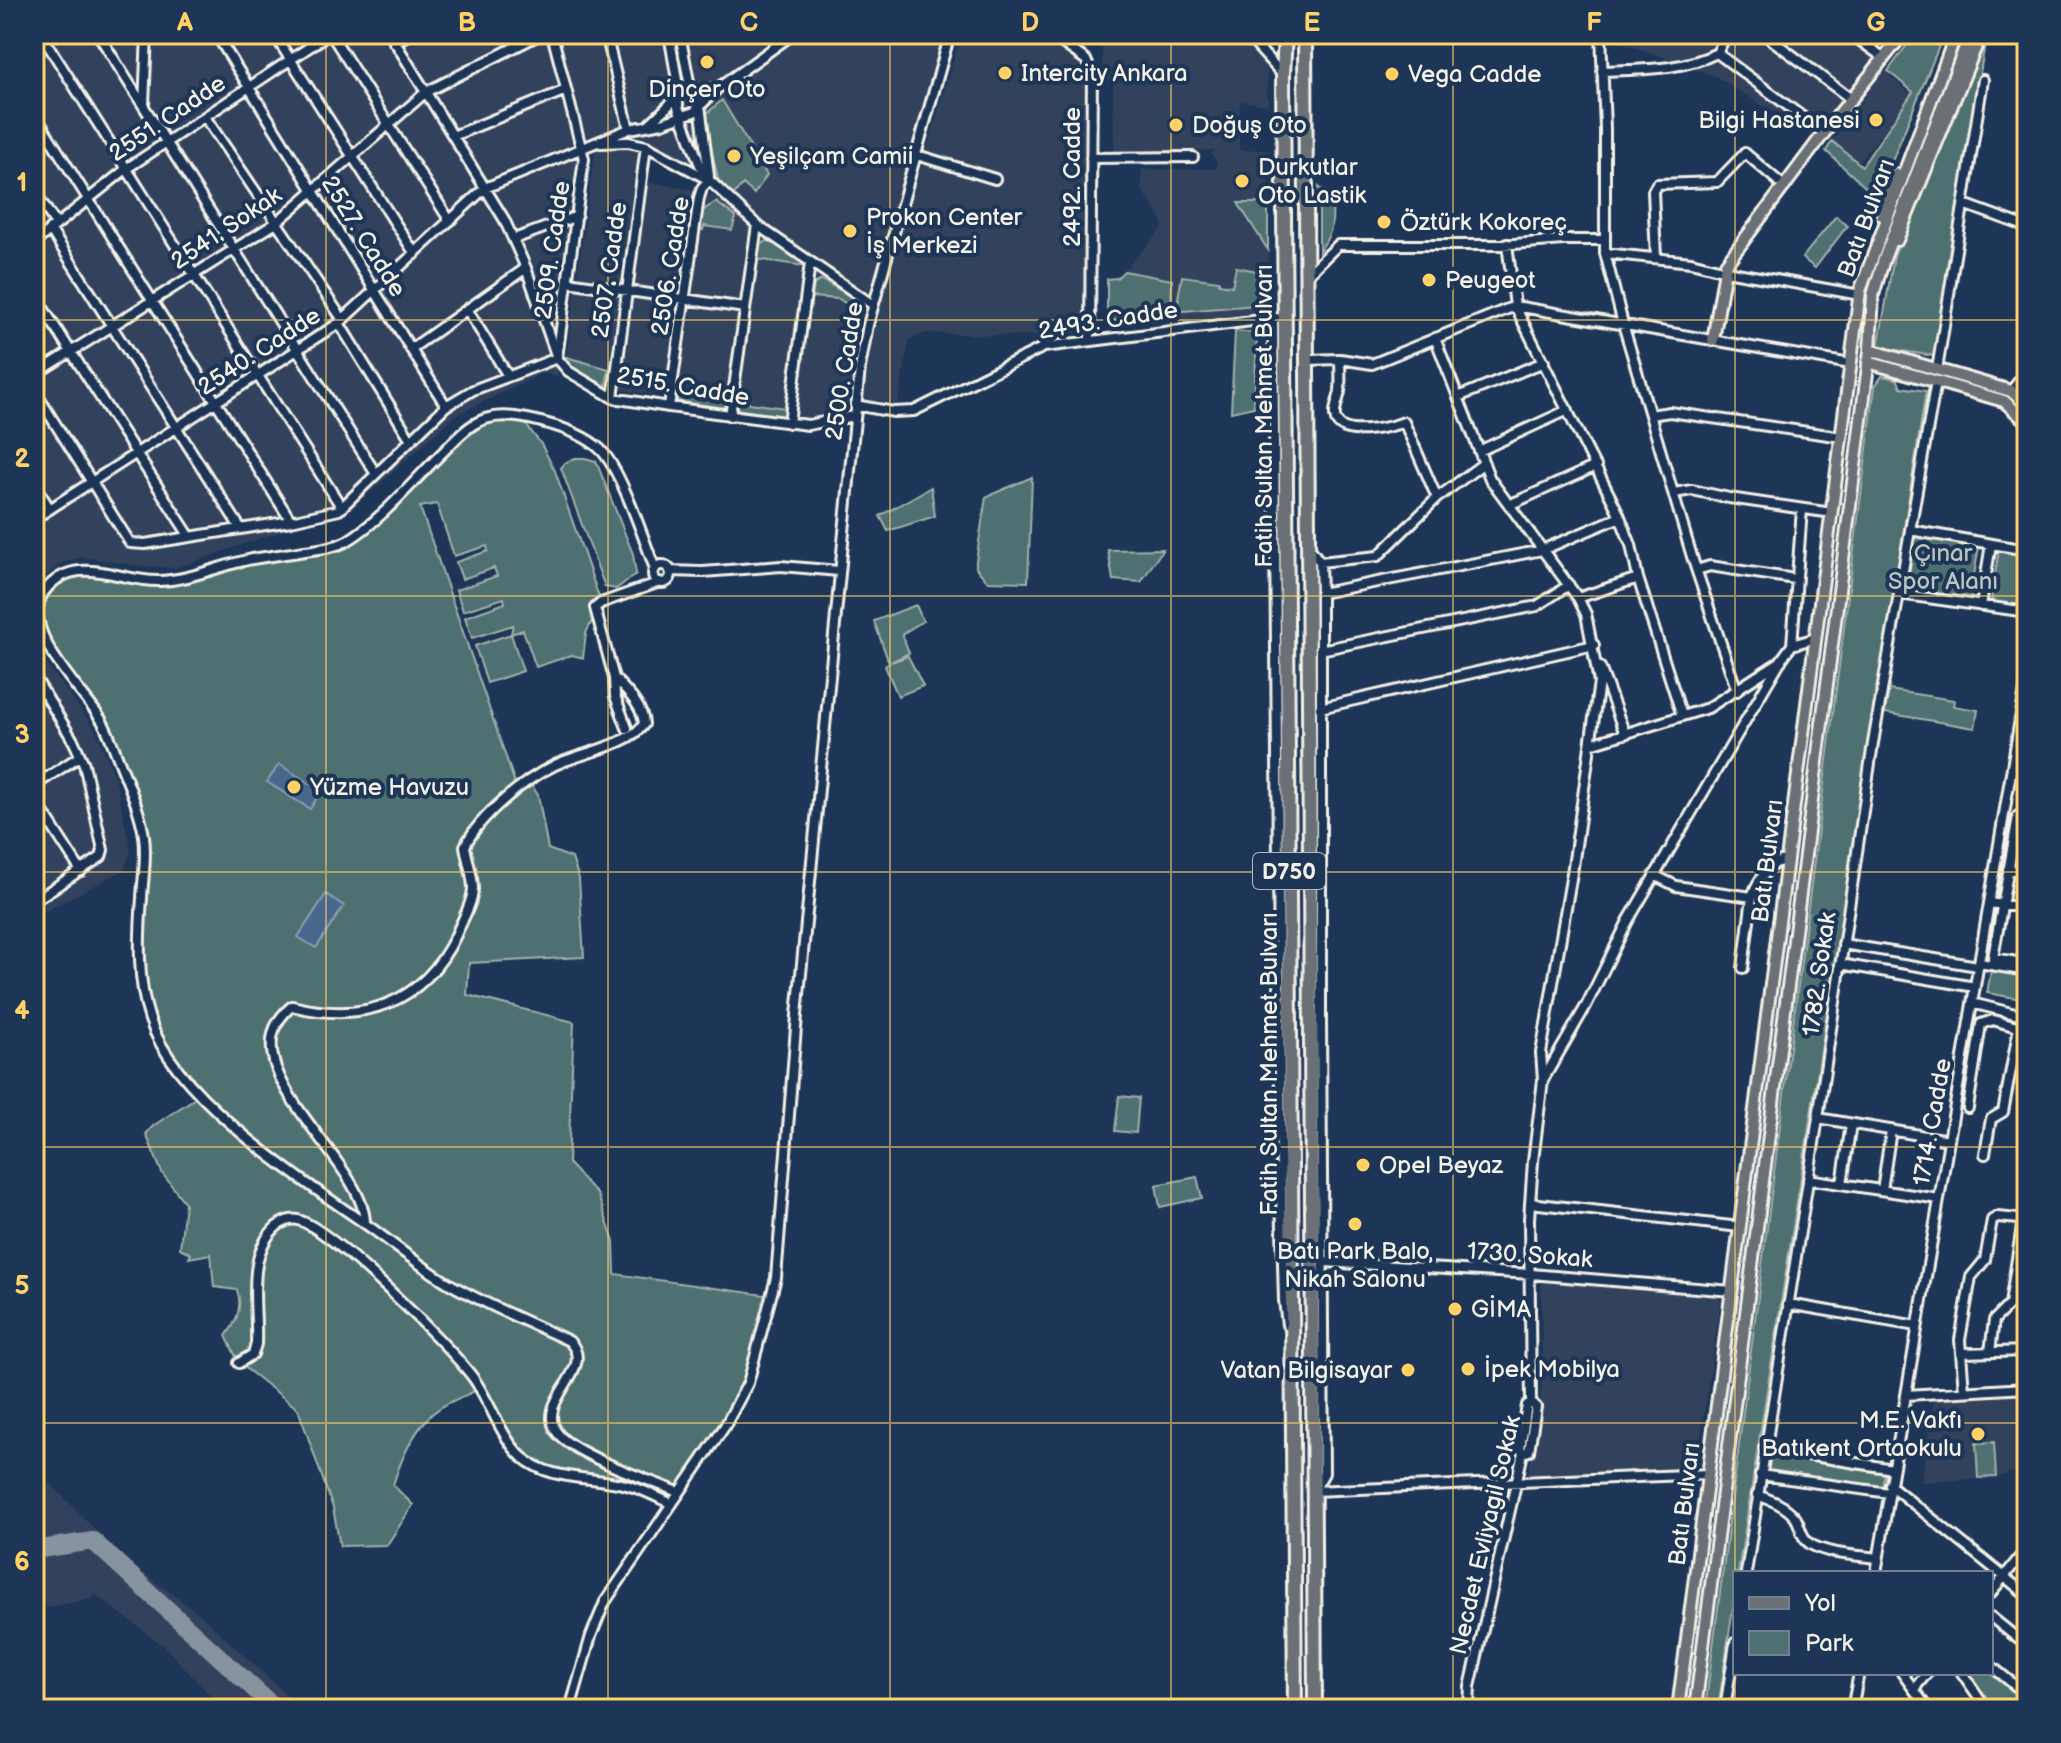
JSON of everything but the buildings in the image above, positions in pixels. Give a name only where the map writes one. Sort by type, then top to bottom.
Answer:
[{"type":"highway","name":"Fatih Sultan Mehmet Bulvarı","points":[[1285,34],[1280,317],[1295,1709]]},
{"type":"highway","name":"Fatih Sultan Mehmet Bulvarı","points":[[1305,34],[1315,1709]]},
{"type":"main road","points":[[1713,340],[1726,264],[1903,34]]},
{"type":"main road","points":[[1883,225],[1884,203],[1950,34]]},
{"type":"main road","name":"Batı Bulvarı","points":[[1678,1709],[1860,295],[1883,225],[1956,34]]},
{"type":"main road","name":"Batı Bulvarı","points":[[1695,1709],[1870,350],[1873,295],[1887,250],[1970,34]]},
{"type":"main road","points":[[1887,250],[1900,236],[1981,34]]},
{"type":"main road","points":[[1870,350],[2004,401],[2027,422]]},
{"type":"main road","points":[[1868,362],[2011,391],[2027,405]]},
{"type":"street","points":[[41,34],[342,508]]},
{"type":"street","points":[[98,34],[376,474]]},
{"type":"street","points":[[144,107],[147,34]]},
{"type":"street","name":"2527. Cadde","points":[[216,34],[446,406]]},
{"type":"street","points":[[274,34],[415,254]]},
{"type":"street","points":[[330,34],[450,221]]},
{"type":"street","name":"2551. Cadde","points":[[34,243],[126,169],[330,34]]},
{"type":"street","points":[[34,390],[130,543],[145,544],[291,521],[342,508],[446,406],[463,395],[557,358],[514,239],[392,38],[410,34]]},
{"type":"street","name":"2541. Sokak","points":[[34,375],[276,223],[426,92],[541,34]]},
{"type":"street","name":"2509. Cadde","points":[[552,34],[584,169],[557,358]]},
{"type":"street","points":[[606,34],[629,129]]},
{"type":"street","points":[[669,34],[681,117],[709,180]]},
{"type":"street","points":[[680,34],[691,92],[698,99],[709,180]]},
{"type":"street","points":[[485,188],[629,129],[681,117],[699,109],[718,88],[793,34]]},
{"type":"street","name":"2500. Cadde","points":[[570,1709],[591,1636],[605,1602],[725,1426],[748,1383],[776,1278],[797,1015],[855,405],[873,305],[950,34]]},
{"type":"street","name":"2492. Cadde","points":[[1050,34],[1090,66],[1090,340]]},
{"type":"street","points":[[1234,34],[1255,44],[1283,75]]},
{"type":"street","points":[[1255,44],[1276,34]]},
{"type":"street","points":[[1601,34],[1605,253],[1650,415],[1737,691]]},
{"type":"street","points":[[1602,71],[1674,68],[1697,63],[1717,53],[1727,34]]},
{"type":"street","points":[[1764,34],[1851,99]]},
{"type":"street","points":[[1851,34],[1884,58]]},
{"type":"street","points":[[1717,53],[1824,133]]},
{"type":"street","name":"1782. Sokak","points":[[1746,1571],[1873,743],[1937,375],[1983,80]]},
{"type":"street","points":[[648,125],[677,98],[691,92],[718,88]]},
{"type":"street","points":[[453,136],[566,90]]},
{"type":"street","points":[[34,113],[291,521]]},
{"type":"street","points":[[205,117],[341,322],[411,440]]},
{"type":"street","points":[[581,147],[607,141],[646,146],[709,180],[757,225],[873,305]]},
{"type":"street","name":"2507. Cadde","points":[[613,398],[646,146]]},
{"type":"street","points":[[1656,258],[1653,191],[1657,184],[1717,182],[1745,153],[1785,187]]},
{"type":"street","points":[[917,155],[995,179]]},
{"type":"street","points":[[1091,158],[1193,157]]},
{"type":"street","name":"2506. Cadde","points":[[669,407],[699,198],[709,180]]},
{"type":"street","name":"2540. Cadde","points":[[34,519],[341,322],[485,188]]},
{"type":"street","points":[[34,191],[112,326],[241,529]]},
{"type":"street","points":[[1964,204],[2027,227]]},
{"type":"street","points":[[514,239],[577,216]]},
{"type":"street","points":[[730,416],[757,225]]},
{"type":"street","points":[[1307,275],[1338,245],[1603,240]]},
{"type":"street","points":[[1507,244],[1515,306],[1620,517],[1682,716]]},
{"type":"street","points":[[1605,253],[1691,262],[1860,295]]},
{"type":"street","points":[[789,423],[810,263]]},
{"type":"street","points":[[411,349],[526,268]]},
{"type":"street","points":[[568,282],[745,308]]},
{"type":"street","points":[[34,294],[190,537]]},
{"type":"street","points":[[1307,360],[1340,359],[1372,364],[1515,306],[1851,364]]},
{"type":"street","points":[[467,309],[508,376]]},
{"type":"street","name":"2493. Cadde","points":[[855,405],[894,412],[914,411],[1035,350],[1090,340],[1280,317]]},
{"type":"street","points":[[1435,338],[1490,479],[1569,585],[1586,614],[1597,661],[1605,675],[1625,734]]},
{"type":"street","name":"2515. Cadde","points":[[557,358],[568,371],[613,398],[789,423],[825,423],[854,416]]},
{"type":"street","points":[[1340,359],[1340,393],[1335,418],[1338,426],[1345,430],[1364,430],[1404,422],[1437,498]]},
{"type":"street","points":[[1458,397],[1544,362]]},
{"type":"street","points":[[2011,391],[2027,371]]},
{"type":"street","points":[[1479,451],[1568,410]]},
{"type":"street","points":[[1650,415],[1670,412],[1842,437]]},
{"type":"street","points":[[659,575],[604,452],[557,426],[532,419],[500,417],[480,420],[462,433],[376,518],[347,541],[331,547],[250,559],[173,580],[142,581],[81,569],[66,573],[43,593],[38,608],[40,627],[63,671],[103,722],[144,833],[142,989],[153,1028],[171,1060],[229,1122],[336,1205],[450,1283],[569,1341],[575,1347],[577,1362],[554,1407],[557,1432],[586,1453],[679,1492]]},
{"type":"street","points":[[1320,562],[1378,556],[1437,498],[1484,463]]},
{"type":"street","points":[[1509,505],[1596,466]]},
{"type":"street","points":[[34,484],[50,509]]},
{"type":"street","points":[[1674,493],[1692,490],[1832,513]]},
{"type":"street","points":[[1543,1080],[1586,1006],[1654,875],[1792,645],[1802,509]]},
{"type":"street","points":[[1321,593],[1542,550],[1620,517]]},
{"type":"street","points":[[1910,530],[2027,550]]},
{"type":"street","points":[[1981,606],[1991,544]]},
{"type":"street","points":[[1307,545],[1320,562],[1321,593],[1324,1473],[1313,1491]]},
{"type":"street","points":[[627,728],[615,696],[614,678],[595,608],[601,603],[638,591],[659,575],[781,566],[839,571]]},
{"type":"street","points":[[1697,570],[1710,566],[1795,579]]},
{"type":"street","points":[[659,575],[670,577],[670,571],[703,572]]},
{"type":"street","points":[[1578,598],[1638,578]]},
{"type":"street","points":[[1320,650],[1537,606],[1569,585]]},
{"type":"street","points":[[1899,594],[2027,612]]},
{"type":"street","points":[[1792,645],[1816,638]]},
{"type":"street","points":[[1320,708],[1594,645]]},
{"type":"street","points":[[1591,744],[1708,708],[1781,660]]},
{"type":"street","name":"Necdet Evliyagil Sokak","points":[[1470,1707],[1470,1687],[1523,1453],[1529,1451],[1536,1407],[1531,1403],[1530,1203],[1543,1080],[1541,1053],[1591,744],[1599,682],[1597,661]]},
{"type":"street","points":[[34,676],[80,756],[103,850],[101,857],[34,901]]},
{"type":"street","points":[[365,1224],[365,1213],[350,1177],[308,1124],[282,1081],[272,1058],[276,1025],[292,1006],[335,1013],[354,1013],[384,1006],[397,1001],[425,979],[449,949],[471,901],[473,886],[465,846],[472,834],[528,780],[557,764],[630,737],[644,724],[635,702],[614,678]]},
{"type":"street","name":"1714. Cadde","points":[[1876,1571],[1978,964],[2023,723],[2027,678]]},
{"type":"street","points":[[34,786],[80,756]]},
{"type":"street","points":[[34,798],[81,871]]},
{"type":"street","points":[[2017,962],[1993,958],[2018,816]]},
{"type":"street","points":[[1743,968],[1756,886],[1773,864],[1787,860]]},
{"type":"street","points":[[2008,869],[2027,872]]},
{"type":"street","points":[[1654,875],[1676,886],[1752,897]]},
{"type":"street","points":[[1989,903],[2027,908]]},
{"type":"street","points":[[1843,944],[2027,971]]},
{"type":"street","points":[[1840,964],[1975,987]]},
{"type":"street","points":[[1972,1003],[2027,1017]]},
{"type":"street","points":[[1968,1108],[1981,1024],[1993,1020],[2023,1029],[2003,1112],[1991,1119],[1985,1154]]},
{"type":"street","points":[[1818,1118],[1949,1140]]},
{"type":"street","points":[[1842,1184],[1851,1124]]},
{"type":"street","points":[[1882,1190],[1891,1130]]},
{"type":"street","points":[[1808,1179],[1939,1199]]},
{"type":"street","points":[[1312,1247],[1323,1198]]},
{"type":"street","points":[[1530,1203],[1740,1227]]},
{"type":"street","points":[[1964,1391],[1960,1340],[1971,1277],[1985,1260],[1992,1220],[1997,1217],[2019,1219],[2022,1226],[2010,1304],[1994,1320],[1990,1352]]},
{"type":"street","points":[[239,1363],[253,1354],[256,1344],[256,1273],[260,1251],[276,1227],[296,1219],[311,1225],[364,1266],[451,1353],[473,1377],[513,1446],[523,1457],[555,1474],[632,1487],[672,1504]]},
{"type":"street","name":"1730. Sokak","points":[[1324,1262],[1531,1274],[1732,1291]]},
{"type":"street","points":[[1788,1304],[1917,1326]]},
{"type":"street","points":[[1963,1353],[2027,1351]]},
{"type":"street","points":[[1906,1395],[2027,1388]]},
{"type":"street","points":[[1764,1448],[1893,1469]]},
{"type":"street","points":[[1313,1491],[1708,1474]]},
{"type":"street","points":[[1760,1475],[1890,1489],[2027,1595]]},
{"type":"street","points":[[1757,1495],[1778,1503],[1797,1519],[1801,1533],[1811,1544],[1878,1558]]},
{"type":"street","points":[[1993,1590],[2027,1548]]},
{"type":"street","points":[[1993,1619],[2027,1646]]},
{"type":"street","points":[[1725,1709],[1733,1656]]},
{"type":"street","points":[[1993,1668],[2027,1695]]},
{"type":"street","points":[[1852,1709],[1859,1675]]},
{"type":"street","points":[[1904,1675],[1928,1709]]},
{"type":"street","points":[[1914,1689],[1925,1675]]},
{"type":"street","points":[[1963,1675],[1987,1709]]},
{"type":"shaded area","points":[[34,34],[947,34],[870,292],[820,264],[749,213],[708,177],[647,139],[631,133],[586,150],[557,378],[545,372],[456,415],[356,505],[176,568],[81,557],[60,564],[34,588]]},
{"type":"shaded area","points":[[961,34],[1026,34],[1069,54],[1085,70],[1088,81],[1088,251],[1085,333],[1022,336],[925,333],[909,340],[898,404],[860,399],[881,302]]},
{"type":"shaded area","points":[[1071,34],[1265,34],[1268,105],[1240,101],[1239,150],[1269,150],[1268,313],[1224,319],[1107,321],[1107,279],[1117,278],[1163,228],[1163,221],[1142,190],[1141,169],[1216,169],[1217,162],[1211,154],[1215,150],[1170,151],[1163,155],[1114,155],[1113,82],[1103,81],[1102,48]]},
{"type":"shaded area","points":[[1598,34],[1890,34],[1814,137],[1715,76]]},
{"type":"shaded area","points":[[1884,71],[1913,96],[1858,162],[1832,141]]},
{"type":"shaded area","points":[[595,150],[638,150],[620,285],[577,278]]},
{"type":"shaded area","points":[[647,182],[695,190],[680,294],[633,287]]},
{"type":"shaded area","points":[[708,193],[864,304],[850,404],[841,414],[798,421],[672,404],[701,199]]},
{"type":"shaded area","points":[[576,286],[619,293],[609,369],[566,357]]},
{"type":"shaded area","points":[[632,295],[679,302],[665,396],[619,390]]},
{"type":"shaded area","points":[[34,639],[49,667],[95,729],[115,778],[131,850],[124,870],[34,917]]},
{"type":"shaded area","name":"Yüzme Havuzu","points":[[279,764],[321,791],[310,809],[267,782]]},
{"type":"shaded area","points":[[326,894],[344,906],[316,948],[298,937]]},
{"type":"shaded area","points":[[1541,1278],[1718,1294],[1721,1299],[1696,1469],[1528,1477],[1539,1413],[1542,1372]]},
{"type":"shaded area","name":"M.E. Vakfı Batıkent Ortaokulu","points":[[2027,1393],[2027,1468],[1994,1478],[1921,1482],[1934,1400]]},
{"type":"shaded area","points":[[34,1467],[124,1559],[197,1612],[302,1709],[223,1709],[165,1647],[95,1594],[90,1599],[34,1610]]},
{"type":"green space","points":[[1915,34],[1944,34],[1877,198],[1826,151],[1832,141],[1862,166],[1913,92],[1888,71]]},
{"type":"green space","points":[[1985,43],[1934,356],[1878,347],[1894,256]]},
{"type":"green space","points":[[722,100],[767,175],[754,194],[743,184],[732,197],[718,179],[704,116]]},
{"type":"green space","points":[[1319,187],[1332,199],[1332,227],[1319,252]]},
{"type":"green space","points":[[716,202],[736,217],[732,230],[704,226],[703,230],[699,229],[702,211]]},
{"type":"green space","points":[[1238,203],[1268,203],[1268,250]]},
{"type":"green space","points":[[1836,216],[1847,226],[1815,268],[1802,258]]},
{"type":"green space","points":[[769,240],[805,266],[755,259],[757,247]]},
{"type":"green space","points":[[1236,267],[1268,273],[1268,304],[1180,309],[1178,298],[1182,276],[1232,286]]},
{"type":"green space","points":[[1124,271],[1172,280],[1171,313],[1164,320],[1107,321],[1107,279],[1117,278]]},
{"type":"green space","points":[[822,280],[855,299],[857,311],[839,299],[812,297],[814,284]]},
{"type":"green space","points":[[1235,331],[1257,333],[1254,407],[1231,412]]},
{"type":"green space","points":[[566,357],[609,369],[606,386],[565,364]]},
{"type":"green space","points":[[1882,376],[1897,379],[1901,387],[1926,391],[1738,1571],[1733,1571],[1733,1608],[1718,1709],[1705,1709],[1875,386]]},
{"type":"green space","points":[[678,391],[727,398],[726,408],[677,401]]},
{"type":"green space","points":[[735,401],[786,408],[785,416],[734,409]]},
{"type":"green space","points":[[520,417],[541,444],[555,471],[601,603],[586,633],[583,658],[572,655],[536,667],[523,630],[511,634],[513,625],[472,638],[465,617],[505,603],[504,598],[463,611],[456,590],[497,576],[494,568],[462,579],[456,562],[488,551],[487,546],[454,556],[437,504],[420,507],[517,789],[528,780],[538,795],[548,849],[572,858],[579,879],[584,957],[469,963],[467,995],[574,1022],[568,1163],[598,1195],[614,1242],[615,1274],[772,1296],[748,1383],[672,1504],[632,1487],[555,1474],[523,1457],[479,1389],[434,1412],[412,1441],[393,1485],[413,1505],[387,1545],[340,1546],[333,1508],[298,1409],[239,1363],[226,1336],[238,1314],[237,1290],[214,1287],[211,1254],[189,1258],[191,1254],[180,1248],[185,1203],[162,1173],[146,1134],[201,1094],[164,1047],[142,989],[144,833],[103,722],[63,671],[40,627],[43,593],[66,573],[81,569],[154,581],[347,541],[480,420]]},
{"type":"green space","points":[[575,458],[596,461],[633,554],[636,574],[616,589],[605,587],[561,468]]},
{"type":"green space","points":[[1032,477],[1028,582],[987,581],[976,568],[986,497]]},
{"type":"green space","points":[[931,487],[935,516],[888,531],[880,516]]},
{"type":"green space","name":"Çınar Spor Alanı","points":[[1915,535],[1979,546],[1970,599],[1907,588]]},
{"type":"green space","points":[[1163,549],[1141,582],[1113,580],[1108,550]]},
{"type":"green space","points":[[1999,549],[2027,554],[2027,608],[1991,602]]},
{"type":"green space","points":[[916,605],[923,621],[902,634],[909,653],[891,662],[908,656],[923,686],[898,696],[885,666],[889,663],[874,621]]},
{"type":"green space","points":[[511,634],[523,671],[487,683],[475,646]]},
{"type":"green space","points":[[1889,690],[1954,700],[1953,706],[1978,710],[1975,728],[1885,713]]},
{"type":"green space","points":[[1991,971],[2027,977],[2027,1000],[1987,993]]},
{"type":"green space","points":[[1119,1096],[1139,1098],[1136,1133],[1115,1131]]},
{"type":"green space","points":[[1197,1177],[1202,1198],[1160,1207],[1156,1185]]},
{"type":"green space","points":[[1994,1442],[1996,1477],[1978,1478],[1976,1443]]},
{"type":"green space","points":[[1770,1453],[1885,1470],[1882,1489],[1767,1472]]},
{"type":"green space","points":[[1993,1672],[2027,1700],[2027,1709],[1991,1709],[1966,1675],[1993,1675]]},
{"type":"taxiway","points":[[34,1550],[93,1541],[276,1709]]},
{"type":"place","name":"Dinçer Oto","points":[[707,62]]},
{"type":"place","name":"Intercity Ankara","points":[[1005,73]]},
{"type":"place","name":"Vega Cadde","points":[[1392,74]]},
{"type":"place","name":"Bilgi Hastanesi","points":[[1876,120]]},
{"type":"place","name":"Doğuş Oto","points":[[1176,125]]},
{"type":"place","name":"Yeşilçam Camii","points":[[734,156]]},
{"type":"place","name":"Durkutlar Oto Lastik","points":[[1242,181]]},
{"type":"place","name":"Öztürk Kokoreç","points":[[1384,222]]},
{"type":"place","name":"Prokon Center İş Merkezi","points":[[850,231]]},
{"type":"place","name":"Peugeot","points":[[1429,280]]},
{"type":"place","name":"Yüzme Havuzu","points":[[294,787]]},
{"type":"place","name":"Opel Beyaz","points":[[1363,1165]]},
{"type":"place","name":"Batı Park Balo, Nikah Salonu","points":[[1355,1224]]},
{"type":"place","name":"GİMA","points":[[1455,1309]]},
{"type":"place","name":"İpek Mobilya","points":[[1468,1369]]},
{"type":"place","name":"Vatan Bilgisayar","points":[[1408,1370]]},
{"type":"place","name":"M.E. Vakfı Batıkent Ortaokulu","points":[[1978,1434]]}]
